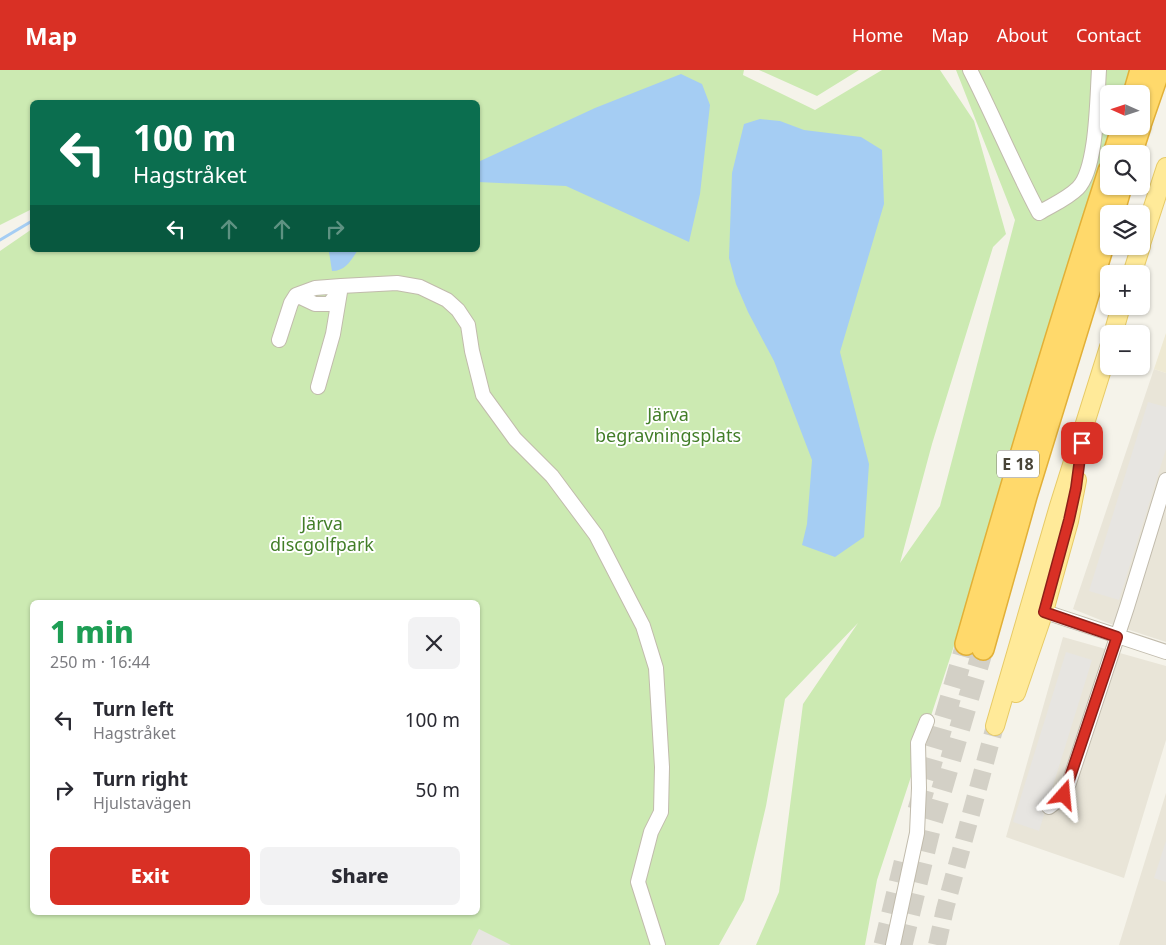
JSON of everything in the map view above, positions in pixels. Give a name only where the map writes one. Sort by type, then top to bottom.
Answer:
[{"type":"highway","points":[[1137,85],[1142,70]]},
{"type":"highway","points":[[1150,96],[1159,70]]},
{"type":"highway","name":"E 18","points":[[975,647],[1003,513],[1080,288],[1103,195]]},
{"type":"highway","name":"E 18","points":[[1080,288],[1100,245]]},
{"type":"main road","points":[[1150,217],[1166,167]]},
{"type":"main road","points":[[1000,728],[1037,609],[1059,506],[1100,375]]},
{"type":"street","points":[[970,70],[1039,213],[1063,200],[1079,187],[1087,173],[1092,154],[1099,70]]},
{"type":"street","points":[[279,340],[291,303],[296,295],[315,288],[340,288],[398,282],[420,287],[447,300],[458,310],[468,325],[472,351],[483,395],[516,439],[552,476],[596,535],[643,626],[656,668],[662,767],[661,812],[651,832],[638,882],[658,945]]},
{"type":"street","points":[[318,387],[334,328],[340,288]]},
{"type":"street","points":[[1049,807],[1064,795],[1117,637],[1166,480]]},
{"type":"street","points":[[1037,609],[1166,652]]},
{"type":"street","points":[[893,945],[917,833],[918,743],[927,721]]},
{"type":"shaded area","points":[[1166,333],[1166,373],[1154,369]]},
{"type":"shaded area","points":[[1154,369],[1166,373],[1166,642],[1073,609]]},
{"type":"shaded area","points":[[1148,402],[1166,407],[1166,449],[1119,600],[1089,591]]},
{"type":"shaded area","points":[[1063,637],[1166,666],[1166,740],[1124,878],[1006,837]]},
{"type":"shaded area","points":[[1066,652],[1092,660],[1039,831],[1013,822]]},
{"type":"shaded area","points":[[1166,793],[1166,945],[1119,945]]},
{"type":"shaded area","points":[[1166,841],[1166,882],[1154,878]]},
{"type":"shaded area","points":[[479,929],[511,945],[471,945]]},
{"type":"green space","name":"Järva begravningsplats","points":[[0,70],[744,70],[743,75],[815,110],[882,70],[940,70],[974,121],[1006,234],[993,247],[932,444],[900,563],[940,506],[1015,220],[956,70],[1144,70],[1139,85],[1100,85],[1100,135],[1122,135],[1119,145],[1100,145],[1100,195],[1102,195],[877,880],[865,945],[756,945],[779,892],[803,704],[858,623],[785,699],[766,806],[744,900],[719,945],[0,945],[0,251],[30,230],[30,252],[480,252],[480,100],[30,100],[30,210],[0,225]]},
{"type":"green space","points":[[759,70],[859,70],[817,96]]},
{"type":"water","points":[[681,74],[702,84],[710,105],[700,194],[689,242],[566,186],[480,182],[480,161],[595,108]]},
{"type":"water","points":[[760,119],[780,121],[804,130],[861,137],[882,150],[884,204],[840,352],[869,464],[864,537],[835,557],[802,545],[807,524],[812,460],[774,361],[748,312],[736,284],[729,258],[732,173],[744,124]]},
{"type":"water","points":[[329,252],[357,252],[345,267],[332,271]]},
{"type":"waterway","points":[[0,240],[30,222]]},
{"type":"tunnel","points":[[918,810],[966,644]]},
{"type":"tunnel","points":[[902,945],[930,830],[983,649]]},
{"type":"tunnel","points":[[937,945],[995,726]]},
{"type":"tunnel","points":[[884,945],[905,859]]},
{"type":"route","points":[[1064,795],[1117,637],[1044,612],[1069,520],[1076,488],[1082,443]]},
{"type":"park label","name":"Järva discgolfpark","points":[[322,534]]}]
